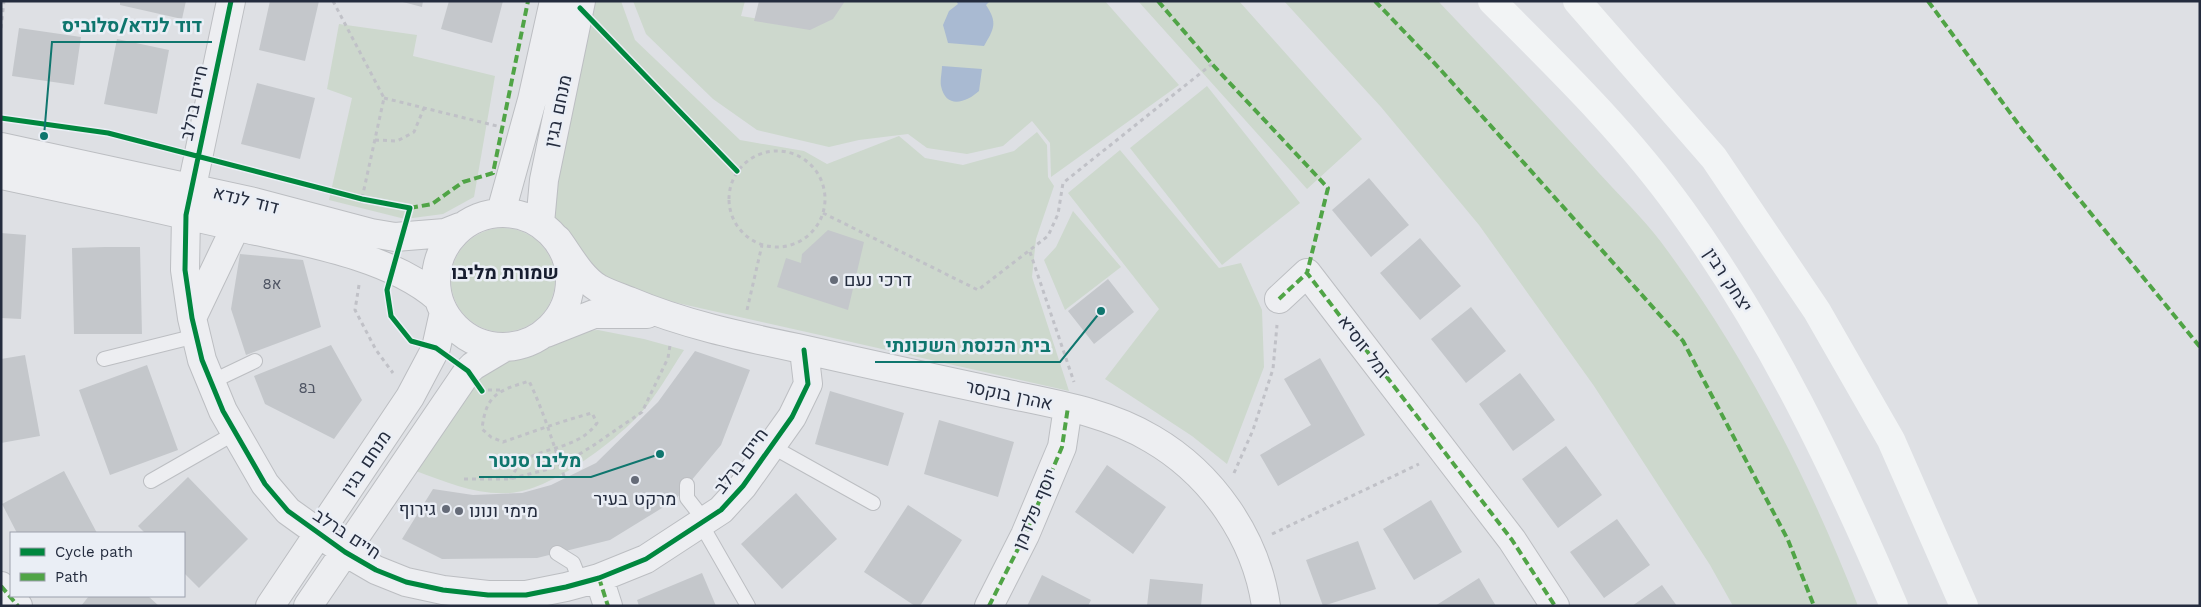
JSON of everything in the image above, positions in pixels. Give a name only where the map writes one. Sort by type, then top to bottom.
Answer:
[{"type":"main road","name":"יצחק רבין","points":[[1492,1],[1580,90],[1632,148],[1682,210],[1784,372],[1855,515],[1894,606]]},
{"type":"main road","points":[[1577,1],[1714,158],[1817,311],[1891,440],[1964,606]]},
{"type":"street","name":"חיים ברלב","points":[[231,1],[186,215],[185,270],[194,327],[211,382],[235,433],[265,484],[288,510],[318,534],[345,552],[376,570],[406,582],[487,601],[526,595],[590,581],[646,559],[721,510],[743,486],[792,417],[808,384],[804,350]]},
{"type":"street","name":"מנחם בגין","points":[[501,212],[532,100],[554,1]]},
{"type":"street","name":"מנחם בגין","points":[[548,231],[544,180],[581,5]]},
{"type":"street","name":"דוד לנדא","points":[[1,147],[191,187],[403,238],[445,233],[460,227]]},
{"type":"street","name":"דוד לנדא","points":[[1,175],[307,242],[362,260],[423,284],[441,305]]},
{"type":"street","points":[[194,327],[236,226],[233,197]]},
{"type":"street","points":[[501,212],[521,214],[548,231],[567,257],[571,278],[568,299],[559,318],[545,333],[532,341],[505,347],[487,345],[470,338],[455,327],[441,305],[436,278],[439,259],[447,241],[460,227],[481,216],[501,212]]},
{"type":"street","name":"אהרן בוקסר","points":[[548,231],[581,273],[597,287],[659,314],[741,336],[1076,409],[1125,425],[1151,438],[1177,455],[1200,475],[1235,521],[1248,545],[1263,584],[1266,606]]},
{"type":"street","name":"זמל זוסיא","points":[[1279,299],[1306,273],[1512,540],[1555,606]]},
{"type":"street","name":"מנחם בגין","points":[[270,606],[410,397],[436,348],[441,305]]},
{"type":"street","name":"אהרן בוקסר","points":[[545,333],[594,314],[659,314]]},
{"type":"street","name":"מנחם בגין","points":[[308,606],[468,371],[505,347]]},
{"type":"street","name":"יוסף פלדמן","points":[[989,606],[1025,535],[1076,409]]},
{"type":"street","points":[[590,581],[608,606]]},
{"type":"street","points":[[1,586],[10,597]]},
{"type":"lane","points":[[104,359],[194,327]]},
{"type":"lane","points":[[211,382],[255,361]]},
{"type":"lane","points":[[151,481],[235,433]]},
{"type":"lane","points":[[774,440],[873,504]]},
{"type":"lane","points":[[687,485],[688,498],[748,606]]},
{"type":"lane","points":[[557,553],[573,563],[590,581]]},
{"type":"path","points":[[1,28],[4,1]]},
{"type":"path","points":[[333,1],[384,98],[356,228]]},
{"type":"path","points":[[581,5],[737,171]]},
{"type":"path","points":[[823,213],[978,290],[1030,252],[1048,236],[1058,214],[1063,183],[1212,64]]},
{"type":"path","points":[[384,98],[501,127]]},
{"type":"path","points":[[375,140],[397,141],[414,132],[424,108]]},
{"type":"path","points":[[769,152],[791,152],[805,159],[823,183],[825,198],[823,213],[817,227],[806,238],[792,245],[777,248],[762,245],[749,238],[738,228],[731,214],[728,199],[731,184],[737,171],[748,160],[769,152]]},
{"type":"path","points":[[353,196],[372,200]]},
{"type":"path","points":[[741,336],[762,245]]},
{"type":"path","points":[[1030,252],[1076,409]]},
{"type":"path","points":[[362,260],[355,310],[376,350],[410,397]]},
{"type":"path","points":[[1221,501],[1254,430],[1273,369],[1279,299]]},
{"type":"path","points":[[464,479],[510,479],[560,466],[642,412],[668,358]]},
{"type":"path","points":[[482,391],[500,390],[529,381],[548,427],[564,479]]},
{"type":"path","points":[[500,390],[484,410],[482,429],[503,442],[592,413],[597,423],[589,435],[522,461],[510,479]]},
{"type":"path","points":[[1248,545],[1444,452]]},
{"type":"shaded area","points":[[590,1],[621,1],[635,40],[740,140],[804,151],[827,164],[899,136],[925,158],[963,165],[1014,151],[1037,132],[1047,145],[1048,177],[1054,186],[1036,239],[1032,277],[1069,391],[642,295],[599,273],[551,212]]},
{"type":"shaded area","points":[[633,1],[745,1],[741,16],[801,26],[833,1],[1105,1],[1179,85],[1051,177],[1050,143],[1032,121],[1003,146],[967,154],[927,148],[908,134],[859,140],[829,147],[757,130],[713,99],[646,34]]},
{"type":"shaded area","points":[[1138,1],[1239,1],[1362,139],[1307,189]]},
{"type":"shaded area","points":[[1284,1],[1438,1],[1499,65],[1646,224],[1691,284],[1747,372],[1796,463],[1839,558],[1858,606],[1733,606],[1710,565],[1594,386],[1479,225],[1381,107]]},
{"type":"shaded area","points":[[339,24],[417,35],[413,56],[495,76],[474,197],[443,214],[405,219],[329,200],[352,98],[327,89]]},
{"type":"shaded area","points":[[1207,86],[1300,203],[1222,265],[1130,148]]},
{"type":"shaded area","points":[[1120,150],[1219,268],[1241,263],[1262,310],[1264,367],[1227,464],[1192,436],[1105,379],[1159,309],[1068,193]]},
{"type":"shaded area","points":[[1073,211],[1121,267],[1065,310],[1044,260],[1056,247]]},
{"type":"shaded area","points":[[503,228],[523,232],[540,243],[551,260],[555,280],[551,300],[540,317],[523,328],[503,332],[483,328],[466,317],[455,300],[451,280],[455,260],[466,243],[483,232]]},
{"type":"shaded area","points":[[598,330],[644,339],[684,350],[647,406],[629,425],[598,451],[580,464],[543,484],[509,493],[473,490],[416,471],[477,381],[498,364],[571,332]]},
{"type":"water","points":[[956,1],[990,1],[986,5],[992,17],[993,26],[984,46],[948,43],[943,25],[949,11],[958,4]]},
{"type":"water","points":[[942,66],[982,69],[979,91],[963,101],[957,102],[947,98],[941,86]]},
{"type":"building","points":[[120,1],[186,1],[182,19],[120,5]]},
{"type":"building","points":[[270,1],[319,1],[305,61],[259,50]]},
{"type":"building","points":[[399,1],[423,1],[422,7]]},
{"type":"building","points":[[449,1],[503,1],[492,43],[441,29]]},
{"type":"building","points":[[759,1],[845,1],[833,19],[810,30],[754,21]]},
{"type":"building","points":[[19,28],[81,37],[74,85],[12,76]]},
{"type":"building","points":[[117,39],[169,50],[157,114],[104,104]]},
{"type":"building","points":[[257,83],[315,98],[300,159],[241,144]]},
{"type":"building","points":[[1369,178],[1409,225],[1371,257],[1332,210]]},
{"type":"building","points":[[828,230],[864,242],[848,310],[777,287],[786,258],[801,263],[802,254]]},
{"type":"building","points":[[1,233],[26,235],[21,319],[1,318]]},
{"type":"building","points":[[1420,238],[1461,286],[1420,320],[1380,273]]},
{"type":"building","points":[[140,247],[142,334],[74,334],[72,248]]},
{"type":"building","points":[[240,254],[303,260],[321,327],[246,355],[231,309]]},
{"type":"building","points":[[1108,279],[1134,312],[1094,344],[1068,311]]},
{"type":"building","points":[[1471,307],[1506,351],[1466,383],[1431,339]]},
{"type":"building","points":[[331,345],[362,400],[334,439],[265,404],[254,376]]},
{"type":"building","points":[[695,351],[750,370],[721,445],[675,500],[610,540],[537,558],[442,559],[402,539],[433,489],[473,495],[522,493],[551,485],[596,463],[658,402]]},
{"type":"building","points":[[25,355],[40,436],[1,443],[1,359]]},
{"type":"building","points":[[1320,358],[1365,435],[1278,486],[1260,455],[1311,425],[1284,379]]},
{"type":"building","points":[[147,365],[178,450],[110,475],[79,390]]},
{"type":"building","points":[[1520,373],[1555,420],[1513,451],[1479,404]]},
{"type":"building","points":[[830,391],[904,413],[888,466],[815,444]]},
{"type":"building","points":[[939,420],[1014,442],[998,497],[924,474]]},
{"type":"building","points":[[1566,446],[1602,495],[1558,528],[1522,479]]},
{"type":"building","points":[[1107,465],[1166,507],[1133,554],[1075,512]]},
{"type":"building","points":[[64,471],[96,532],[16,532],[2,504]]},
{"type":"building","points":[[188,477],[248,539],[199,588],[185,574],[185,532],[144,532],[138,526]]},
{"type":"building","points":[[796,493],[837,539],[782,589],[741,544]]},
{"type":"building","points":[[1431,500],[1462,552],[1414,580],[1383,529]]},
{"type":"building","points":[[908,505],[962,540],[920,606],[915,606],[864,572]]},
{"type":"building","points":[[1617,519],[1650,565],[1604,598],[1570,552]]},
{"type":"building","points":[[1358,541],[1376,589],[1323,606],[1306,560]]},
{"type":"building","points":[[702,573],[716,606],[639,606],[637,600]]},
{"type":"building","points":[[1042,575],[1091,600],[1088,606],[1027,606]]},
{"type":"building","points":[[1479,578],[1496,606],[1435,606]]},
{"type":"building","points":[[1150,579],[1203,584],[1201,606],[1147,606]]},
{"type":"building","points":[[1662,585],[1677,606],[1632,606]]},
{"type":"building","points":[[88,597],[149,597],[159,606],[81,606]]},
{"type":"marked path","points":[[410,208],[432,204],[463,182],[493,173],[528,1]]},
{"type":"marked path","points":[[1158,1],[1212,64],[1328,188],[1307,273]]},
{"type":"marked path","points":[[1375,1],[1439,68],[1683,341],[1788,540],[1814,606]]},
{"type":"marked path","points":[[1928,1],[2022,129],[2200,347]]},
{"type":"marked path","points":[[1279,299],[1307,273],[1512,540],[1555,606]]},
{"type":"marked path","points":[[989,606],[1025,535],[1062,447],[1068,407]]},
{"type":"marked path","points":[[599,578],[608,606]]},
{"type":"marked path","points":[[1,586],[10,597]]},
{"type":"marked path","points":[[10,597],[18,606]]},
{"type":"cycle path","points":[[231,1],[186,215],[185,270],[192,318],[202,360],[223,411],[265,484],[288,511],[345,552],[376,570],[406,582],[443,590],[488,595],[526,595],[566,587],[599,578],[646,559],[721,510],[743,486],[792,417],[808,384],[804,350]]},
{"type":"cycle path","points":[[580,8],[737,171]]},
{"type":"cycle path","points":[[1,118],[108,133],[362,199],[410,208],[387,290],[391,316],[411,341],[436,348],[468,371],[482,391]]},
{"type":"place","name":"דוד לנדא/סלוביס","points":[[44,136]]},
{"type":"place","name":"דרכי נעם","points":[[834,280]]},
{"type":"place","name":"בית הכנסת השכונתי","points":[[1101,311]]},
{"type":"place","name":"מליבו סנטר","points":[[660,454]]},
{"type":"place","name":"מרקט בעיר","points":[[635,480]]},
{"type":"place","name":"גירוף","points":[[446,509]]},
{"type":"place","name":"מימי ונונו","points":[[459,511]]},
{"type":"district","name":"שמורת מליבו","points":[[505,272]]}]
